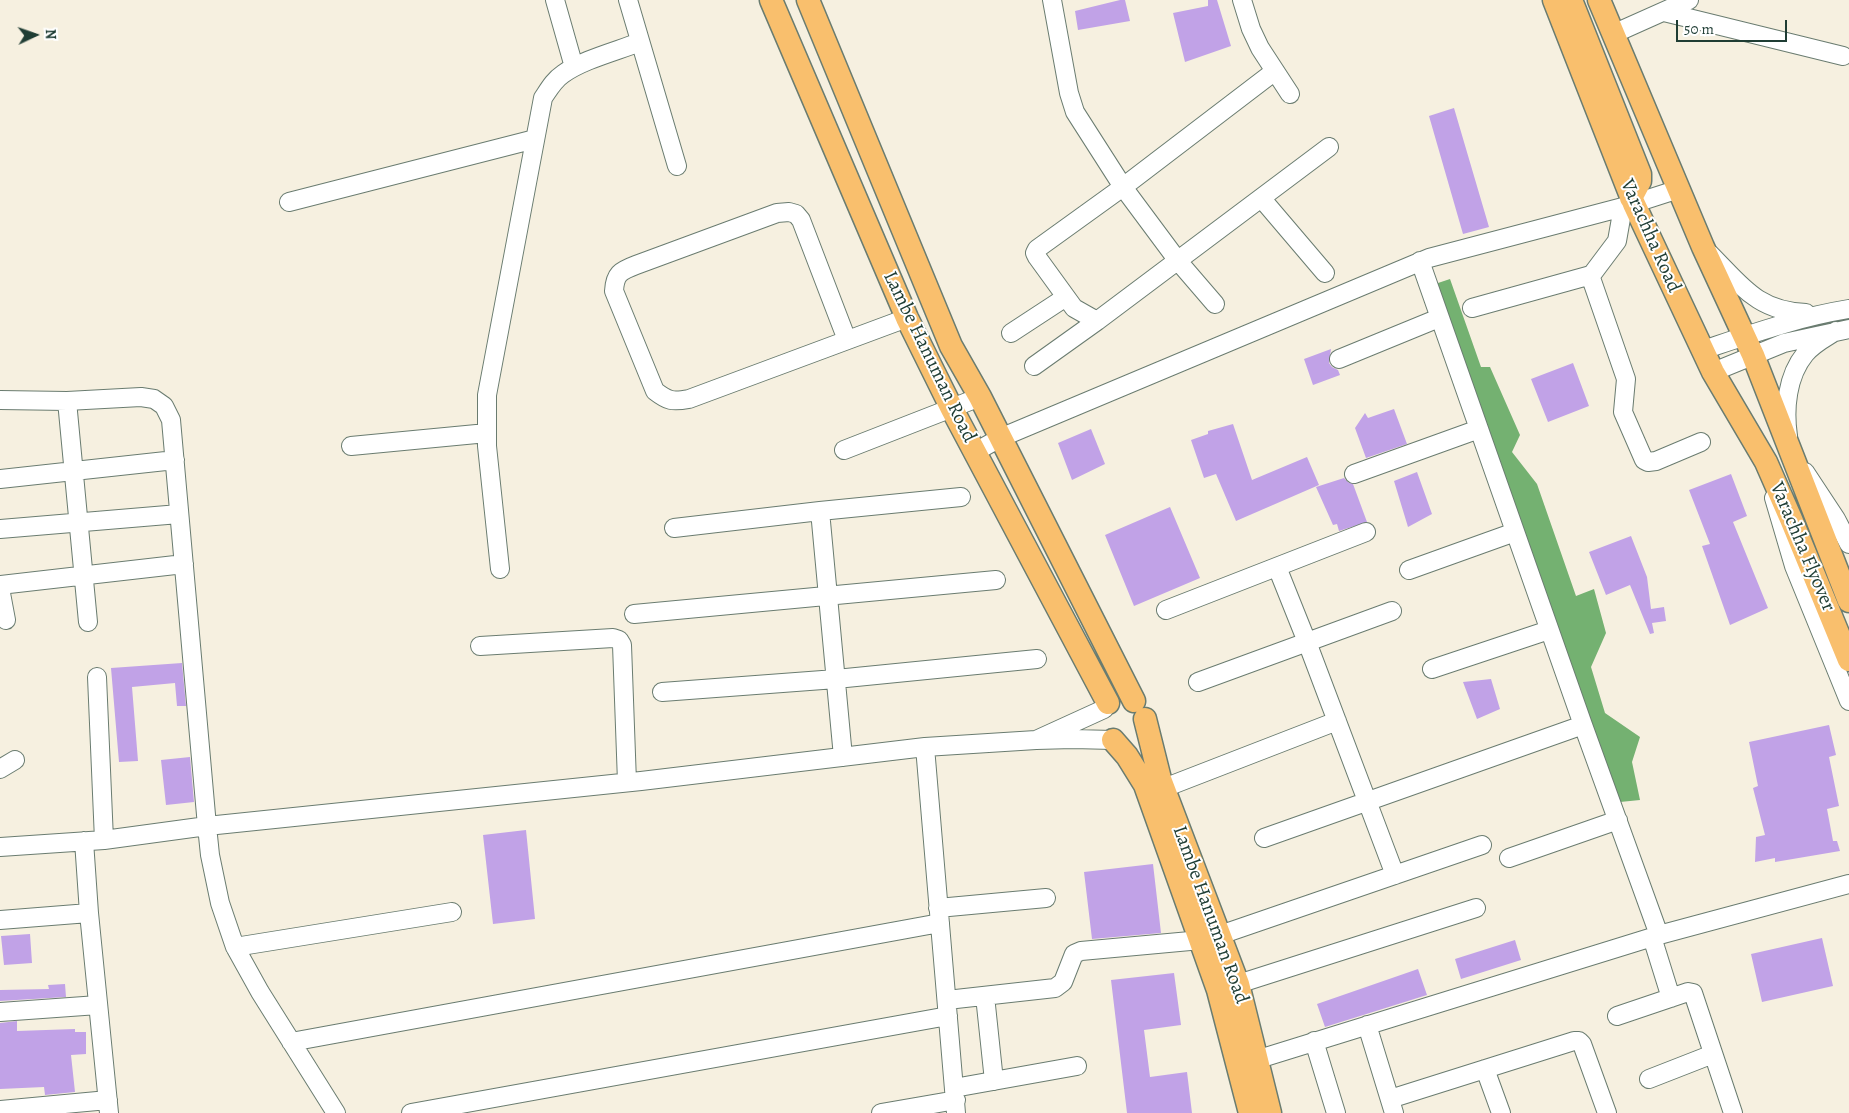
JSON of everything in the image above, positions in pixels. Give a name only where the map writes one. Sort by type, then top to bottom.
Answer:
[{"type":"main road","name":"Lambe Hanuman Road","points":[[771,0],[907,318],[1106,706]]},
{"type":"main road","name":"Lambe Hanuman Road","points":[[808,0],[951,346],[980,397],[1140,710],[1210,937],[1228,987],[1248,1062],[1270,1113]]},
{"type":"main road","name":"Varachha Road","points":[[1554,0],[1629,203],[1713,372],[1766,462]]},
{"type":"main road","points":[[1571,0],[1640,174],[1640,182],[1629,203]]},
{"type":"main road","points":[[1584,0],[1656,172],[1677,185]]},
{"type":"main road","name":"Varachha Flyover","points":[[1599,0],[1703,247],[1748,346],[1849,601]]},
{"type":"main road","name":"Varachha Flyover","points":[[1766,462],[1849,660]]},
{"type":"main road","points":[[1113,740],[1120,742],[1136,739],[1141,734],[1144,726],[1140,710],[1121,698],[1106,706],[1101,715],[1102,729],[1127,756],[1145,786],[1210,937]]},
{"type":"main road","points":[[1248,1062],[1250,1113]]},
{"type":"street","points":[[555,0],[574,67]]},
{"type":"street","points":[[628,0],[677,166]]},
{"type":"street","points":[[1052,0],[1069,93],[1075,112],[1123,187],[1178,261],[1214,304]]},
{"type":"street","points":[[1242,0],[1251,29],[1260,48],[1290,94]]},
{"type":"street","points":[[1613,34],[1690,0]]},
{"type":"street","points":[[1664,12],[1843,56]]},
{"type":"street","points":[[500,569],[487,433],[487,395],[543,98],[551,84],[562,74],[574,67],[640,42]]},
{"type":"street","points":[[1097,322],[1079,312],[1066,297],[1036,257],[1037,249],[1123,187],[1275,71]]},
{"type":"street","points":[[288,202],[535,139]]},
{"type":"street","points":[[1034,366],[1097,322],[1329,147]]},
{"type":"street","points":[[975,452],[1000,438],[1420,261],[1629,203],[1677,185]]},
{"type":"street","points":[[1262,199],[1325,273]]},
{"type":"street","points":[[1472,308],[1592,275],[1617,241],[1629,203]]},
{"type":"street","points":[[846,340],[801,220],[796,214],[789,212],[777,213],[636,264],[623,270],[615,279],[614,291],[655,391],[666,400],[678,401],[689,399],[907,318]]},
{"type":"street","points":[[1703,247],[1744,288],[1764,304],[1785,311],[1818,314]]},
{"type":"street","points":[[1420,261],[1582,725],[1618,820],[1655,936],[1671,998]]},
{"type":"street","points":[[1592,275],[1592,280],[1626,379],[1623,412],[1644,460],[1648,462],[1656,461],[1701,442]]},
{"type":"street","points":[[1011,332],[1066,297]]},
{"type":"street","points":[[1713,372],[1748,346],[1788,322],[1818,314],[1849,309]]},
{"type":"street","points":[[1339,359],[1440,318]]},
{"type":"street","points":[[1703,350],[1784,343],[1842,330]]},
{"type":"street","points":[[1842,330],[1810,349],[1799,362],[1794,372],[1787,403],[1791,452],[1848,539]]},
{"type":"street","points":[[1,401],[67,401],[141,396],[154,399],[164,406],[171,420],[207,826],[210,855],[220,902],[235,947],[291,1042],[336,1113]]},
{"type":"street","points":[[844,450],[886,432],[980,397]]},
{"type":"street","points":[[67,401],[88,622]]},
{"type":"street","points":[[1354,474],[1479,429]]},
{"type":"street","points":[[351,446],[487,433]]},
{"type":"street","points":[[0,479],[175,460]]},
{"type":"street","points":[[1766,462],[1779,521],[1794,566],[1849,701]]},
{"type":"street","points":[[674,528],[961,497]]},
{"type":"street","points":[[820,511],[843,757]]},
{"type":"street","points":[[0,529],[179,514]]},
{"type":"street","points":[[1166,610],[1366,532]]},
{"type":"street","points":[[1409,570],[1515,532]]},
{"type":"street","points":[[6,620],[0,586],[184,564]]},
{"type":"street","points":[[1277,567],[1395,875]]},
{"type":"street","points":[[634,614],[996,580]]},
{"type":"street","points":[[1198,682],[1392,611]]},
{"type":"street","points":[[1432,670],[1549,630]]},
{"type":"street","points":[[480,646],[613,638],[619,640],[622,644],[627,782]]},
{"type":"street","points":[[662,692],[836,679],[1037,658]]},
{"type":"street","points":[[97,677],[104,840]]},
{"type":"street","points":[[1036,740],[1106,706]]},
{"type":"street","points":[[1164,788],[1337,721]]},
{"type":"street","points":[[1264,838],[1582,725]]},
{"type":"street","points":[[0,847],[104,840],[207,826],[627,782],[925,748],[1073,738],[1113,740]]},
{"type":"street","points":[[925,748],[955,1100]]},
{"type":"street","points":[[0,769],[15,760]]},
{"type":"street","points":[[1509,858],[1618,820]]},
{"type":"street","points":[[0,1110],[108,1106],[89,913],[84,841]]},
{"type":"street","points":[[411,1113],[947,1008],[985,996],[1055,988],[1063,982],[1074,954],[1081,951],[1210,937],[1482,845]]},
{"type":"street","points":[[1248,1062],[1655,936],[1849,884]]},
{"type":"street","points":[[291,1042],[939,915],[1046,898]]},
{"type":"street","points":[[1228,987],[1476,908]]},
{"type":"street","points":[[235,947],[452,912]]},
{"type":"street","points":[[0,920],[89,913]]},
{"type":"street","points":[[1617,1016],[1688,992],[1693,992],[1733,1113]]},
{"type":"street","points":[[985,996],[994,1081]]},
{"type":"street","points":[[0,1012],[98,1005]]},
{"type":"street","points":[[1367,1025],[1392,1106],[1485,1068],[1561,1044],[1578,1041],[1582,1044],[1607,1113]]},
{"type":"street","points":[[1314,1041],[1336,1113]]},
{"type":"street","points":[[1650,1079],[1713,1054]]},
{"type":"street","points":[[881,1113],[955,1100],[994,1081],[1078,1066]]},
{"type":"street","points":[[1485,1068],[1501,1113]]},
{"type":"green space","points":[[1450,279],[1481,367],[1490,367],[1520,435],[1512,452],[1537,484],[1576,596],[1594,589],[1606,633],[1591,667],[1605,713],[1640,737],[1632,762],[1640,800],[1620,802],[1555,626],[1435,284]]},
{"type":"building","points":[[1125,0],[1130,21],[1078,30],[1075,11]]},
{"type":"building","points":[[1208,0],[1217,0],[1231,46],[1185,62],[1173,13],[1208,6]]},
{"type":"building","points":[[1454,108],[1489,227],[1463,234],[1429,116]]},
{"type":"building","points":[[1331,349],[1329,363],[1338,370],[1340,375],[1313,385],[1304,359]]},
{"type":"building","points":[[1573,363],[1589,406],[1548,422],[1531,379]]},
{"type":"building","points":[[1394,409],[1407,444],[1366,458],[1355,428],[1365,413],[1368,418]]},
{"type":"building","points":[[1233,424],[1252,480],[1307,457],[1319,485],[1236,521],[1216,474],[1204,478],[1191,440],[1208,434],[1208,431]]},
{"type":"building","points":[[1091,429],[1105,464],[1072,480],[1058,443]]},
{"type":"building","points":[[1417,472],[1432,514],[1408,527],[1394,481]]},
{"type":"building","points":[[1731,474],[1747,516],[1733,522],[1768,608],[1730,625],[1702,546],[1710,544],[1689,490]]},
{"type":"building","points":[[1344,478],[1353,484],[1367,522],[1339,531],[1337,524],[1333,525],[1316,487]]},
{"type":"building","points":[[1170,507],[1200,578],[1134,606],[1105,535]]},
{"type":"building","points":[[1631,536],[1647,577],[1651,609],[1664,607],[1666,621],[1652,623],[1654,633],[1650,634],[1630,585],[1606,595],[1589,552]]},
{"type":"building","points":[[182,663],[186,706],[177,706],[175,683],[132,687],[138,761],[119,762],[111,668]]},
{"type":"building","points":[[1491,679],[1500,709],[1477,719],[1463,682]]},
{"type":"building","points":[[1829,725],[1836,755],[1829,757],[1839,806],[1827,809],[1833,841],[1837,841],[1840,851],[1775,862],[1775,858],[1755,862],[1756,837],[1765,835],[1753,788],[1758,786],[1749,742]]},
{"type":"building","points":[[190,757],[194,802],[166,805],[161,760]]},
{"type":"building","points":[[526,830],[535,919],[493,924],[483,835]]},
{"type":"building","points":[[1153,864],[1161,933],[1092,939],[1084,872]]},
{"type":"building","points":[[30,934],[32,963],[4,965],[1,936]]},
{"type":"building","points":[[1822,938],[1833,986],[1762,1002],[1751,954]]},
{"type":"building","points":[[1515,940],[1521,960],[1461,979],[1455,959]]},
{"type":"building","points":[[1418,969],[1427,995],[1325,1027],[1317,1004]]},
{"type":"building","points":[[1174,973],[1181,1025],[1144,1030],[1150,1077],[1187,1072],[1192,1113],[1127,1113],[1111,980]]},
{"type":"building","points":[[65,984],[66,997],[0,1001],[0,990],[49,989],[48,985]]},
{"type":"building","points":[[17,1021],[17,1031],[75,1029],[75,1032],[86,1032],[86,1054],[71,1055],[75,1092],[45,1095],[44,1087],[0,1089],[0,1023]]}]
